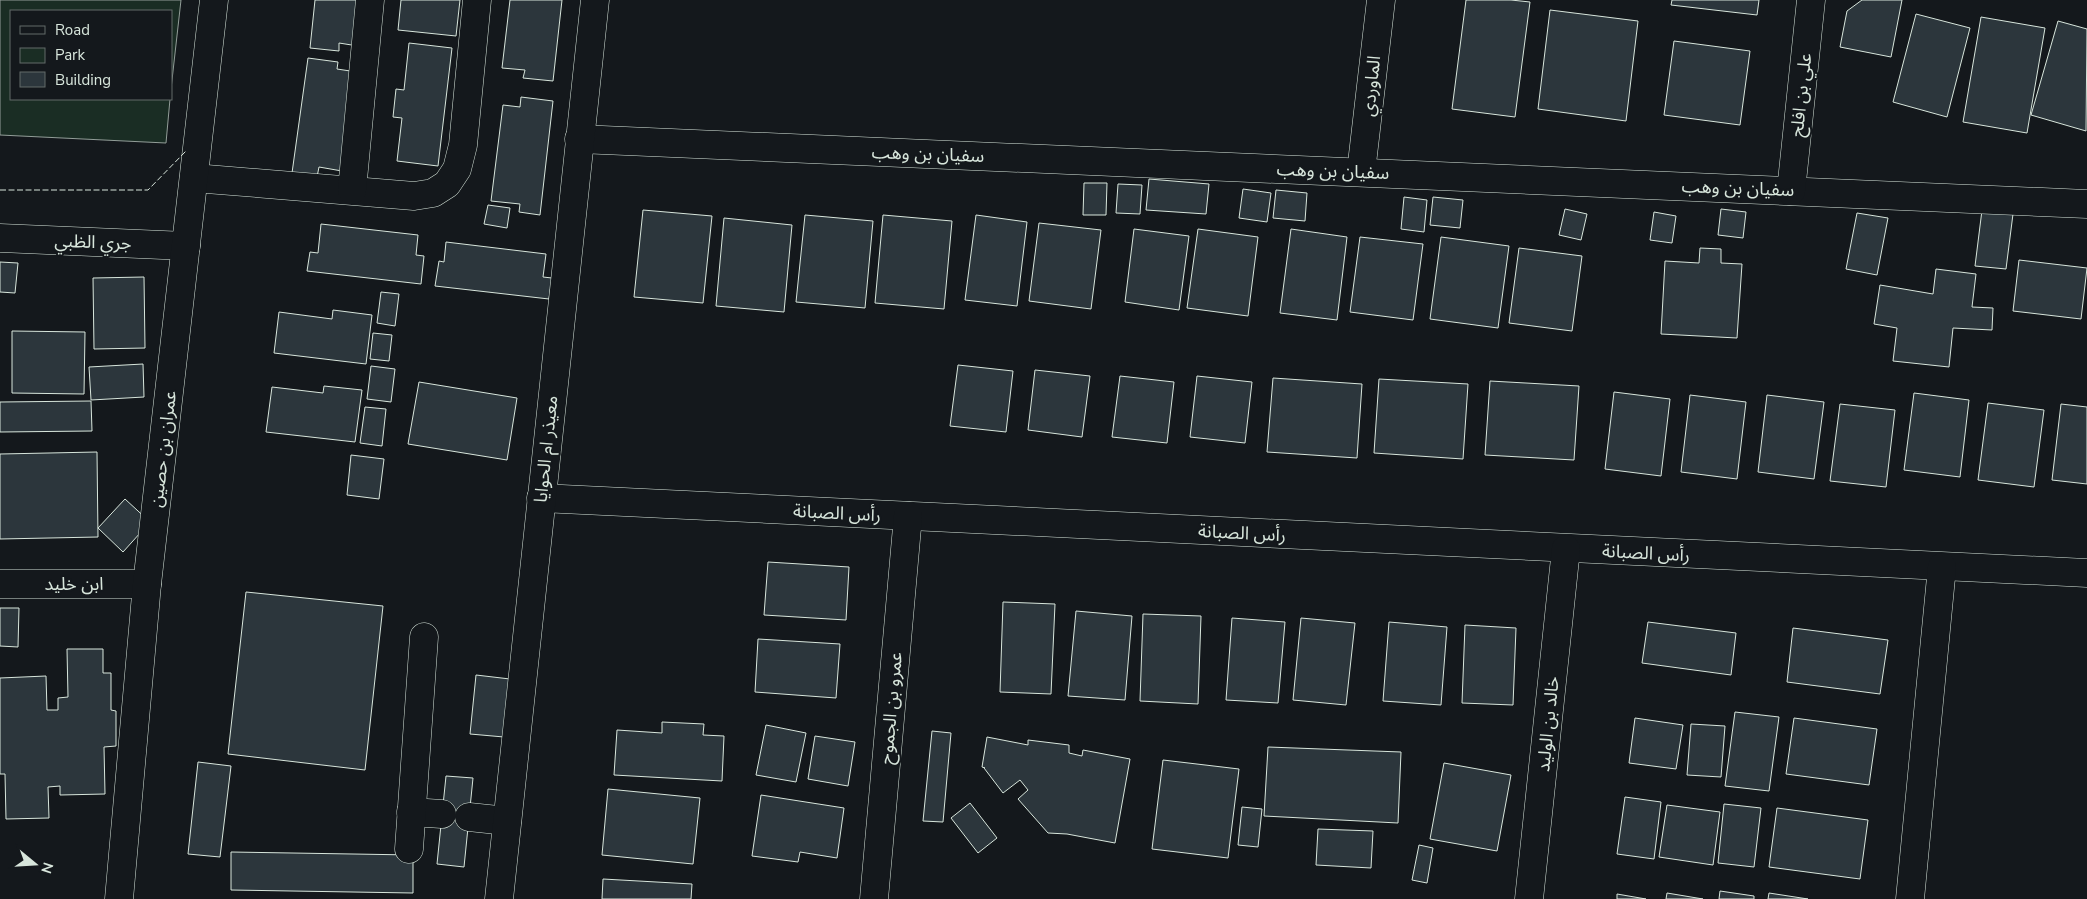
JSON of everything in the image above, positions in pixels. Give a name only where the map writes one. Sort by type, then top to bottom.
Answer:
[{"type":"street","name":"عمران بن حصين","points":[[119,899],[147,584],[214,0]]},
{"type":"street","points":[[352,190],[370,0]]},
{"type":"street","points":[[194,178],[414,196],[433,193],[447,184],[457,169],[463,145],[477,0]]},
{"type":"street","name":"معيذر ام الحوايا","points":[[499,899],[595,0]]},
{"type":"street","name":"الماوردي","points":[[1361,172],[1381,0]]},
{"type":"street","name":"علي بن افلح","points":[[1791,191],[1811,0]]},
{"type":"street","name":"سفيان بن وهب","points":[[579,139],[2087,204]]},
{"type":"street","name":"جري الظبي","points":[[0,238],[186,246]]},
{"type":"street","name":"رأس الصبانة","points":[[541,498],[2087,573]]},
{"type":"street","name":"عمرو بن الجموح","points":[[874,899],[908,516]]},
{"type":"street","name":"خالد بن الوليد","points":[[1529,899],[1566,549]]},
{"type":"street","points":[[1910,899],[1942,567]]},
{"type":"street","name":"ابن خليد","points":[[0,584],[147,584]]},
{"type":"street","points":[[409,849],[424,638]]},
{"type":"street","points":[[411,812],[442,814]]},
{"type":"street","points":[[469,817],[507,821]]},
{"type":"green space","points":[[0,0],[181,0],[172,80],[172,10],[10,10],[10,100],[170,100],[166,143],[0,135]]},
{"type":"building","points":[[315,0],[363,0],[358,46],[339,43],[339,51],[310,48]]},
{"type":"building","points":[[401,0],[460,0],[456,36],[398,30]]},
{"type":"building","points":[[510,0],[562,0],[553,81],[523,78],[525,70],[502,68]]},
{"type":"building","points":[[1466,0],[1530,2],[1515,117],[1452,109]]},
{"type":"building","points":[[1672,0],[1759,0],[1757,15],[1671,5]]},
{"type":"building","points":[[1862,0],[1902,0],[1891,57],[1840,47],[1847,11]]},
{"type":"building","points":[[1550,10],[1638,21],[1626,121],[1538,109]]},
{"type":"building","points":[[1916,14],[1970,28],[1947,117],[1893,102]]},
{"type":"building","points":[[1981,17],[2045,28],[2027,133],[1963,122]]},
{"type":"building","points":[[2058,21],[2087,29],[2086,131],[2031,115]]},
{"type":"building","points":[[1674,41],[1750,51],[1740,125],[1664,115]]},
{"type":"building","points":[[409,43],[452,48],[438,166],[397,161],[402,118],[393,117],[396,89],[404,90]]},
{"type":"building","points":[[308,58],[338,62],[337,69],[357,72],[342,171],[319,167],[317,177],[292,173]]},
{"type":"building","points":[[521,97],[553,101],[540,215],[519,212],[520,204],[491,201],[503,105],[520,107]]},
{"type":"building","points":[[1149,179],[1209,184],[1206,214],[1146,210]]},
{"type":"building","points":[[1084,183],[1107,183],[1106,215],[1083,215]]},
{"type":"building","points":[[1118,184],[1142,185],[1140,214],[1116,213]]},
{"type":"building","points":[[1243,189],[1271,193],[1267,222],[1239,218]]},
{"type":"building","points":[[1276,190],[1307,193],[1305,221],[1273,218]]},
{"type":"building","points":[[1404,197],[1427,200],[1424,232],[1401,229]]},
{"type":"building","points":[[1433,197],[1463,200],[1460,228],[1430,225]]},
{"type":"building","points":[[488,205],[510,208],[507,228],[484,224]]},
{"type":"building","points":[[1565,209],[1587,214],[1581,240],[1559,235]]},
{"type":"building","points":[[1721,209],[1746,212],[1743,238],[1718,235]]},
{"type":"building","points":[[643,210],[712,216],[703,303],[634,297]]},
{"type":"building","points":[[1982,210],[2013,214],[2006,269],[1975,266]]},
{"type":"building","points":[[1654,212],[1676,216],[1672,243],[1650,240]]},
{"type":"building","points":[[1857,213],[1888,218],[1877,275],[1846,269]]},
{"type":"building","points":[[805,215],[873,221],[865,308],[796,302]]},
{"type":"building","points":[[883,215],[952,221],[944,309],[875,303]]},
{"type":"building","points":[[976,215],[1027,222],[1017,306],[965,300]]},
{"type":"building","points":[[724,218],[792,225],[784,312],[716,306]]},
{"type":"building","points":[[1039,223],[1101,230],[1091,309],[1029,301]]},
{"type":"building","points":[[321,224],[418,235],[416,255],[424,256],[421,284],[307,271],[310,252],[318,253]]},
{"type":"building","points":[[1134,229],[1189,236],[1179,310],[1125,302]]},
{"type":"building","points":[[1198,229],[1258,237],[1248,316],[1187,308]]},
{"type":"building","points":[[1291,229],[1347,237],[1337,320],[1280,313]]},
{"type":"building","points":[[1360,237],[1423,244],[1413,320],[1350,312]]},
{"type":"building","points":[[1441,237],[1509,246],[1498,328],[1430,319]]},
{"type":"building","points":[[446,242],[546,254],[543,277],[552,278],[549,299],[435,286],[439,261],[444,262]]},
{"type":"building","points":[[1519,248],[1582,256],[1572,331],[1509,323]]},
{"type":"building","points":[[1700,248],[1721,249],[1721,263],[1742,264],[1737,338],[1661,334],[1665,261],[1699,263]]},
{"type":"building","points":[[2019,260],[2087,268],[2081,319],[2013,311]]},
{"type":"building","points":[[0,262],[18,263],[15,293],[0,292]]},
{"type":"building","points":[[1936,269],[1976,274],[1972,307],[1993,308],[1992,330],[1953,328],[1949,367],[1893,361],[1897,328],[1874,324],[1880,285],[1933,294]]},
{"type":"building","points":[[144,277],[145,348],[94,349],[93,278]]},
{"type":"building","points":[[381,292],[399,294],[395,326],[377,323]]},
{"type":"building","points":[[333,310],[372,315],[366,364],[274,353],[279,312],[332,319]]},
{"type":"building","points":[[12,331],[85,332],[84,394],[12,393]]},
{"type":"building","points":[[373,333],[392,335],[389,361],[370,359]]},
{"type":"building","points":[[143,364],[144,397],[91,400],[89,367]]},
{"type":"building","points":[[958,365],[1013,371],[1006,432],[950,426]]},
{"type":"building","points":[[371,366],[395,369],[391,402],[367,399]]},
{"type":"building","points":[[1035,370],[1090,376],[1082,437],[1028,430]]},
{"type":"building","points":[[1120,376],[1174,382],[1167,443],[1112,437]]},
{"type":"building","points":[[1197,376],[1252,382],[1245,443],[1190,437]]},
{"type":"building","points":[[1273,378],[1362,384],[1357,458],[1267,452]]},
{"type":"building","points":[[1379,379],[1468,384],[1463,459],[1374,453]]},
{"type":"building","points":[[1490,381],[1579,386],[1574,460],[1485,455]]},
{"type":"building","points":[[419,382],[517,398],[507,460],[408,444]]},
{"type":"building","points":[[324,386],[362,390],[355,442],[266,432],[272,387],[323,393]]},
{"type":"building","points":[[1614,392],[1670,399],[1661,476],[1605,469]]},
{"type":"building","points":[[1914,393],[1969,400],[1960,477],[1904,470]]},
{"type":"building","points":[[1690,395],[1746,402],[1737,479],[1681,472]]},
{"type":"building","points":[[1767,395],[1824,402],[1814,479],[1758,472]]},
{"type":"building","points":[[91,401],[92,431],[0,432],[0,402]]},
{"type":"building","points":[[1988,403],[2044,410],[2034,487],[1978,480]]},
{"type":"building","points":[[1840,404],[1895,410],[1886,487],[1830,481]]},
{"type":"building","points":[[2061,404],[2087,407],[2087,484],[2052,480]]},
{"type":"building","points":[[365,407],[386,409],[382,446],[360,443]]},
{"type":"building","points":[[97,452],[98,537],[0,539],[0,454]]},
{"type":"building","points":[[351,455],[384,459],[379,499],[347,495]]},
{"type":"building","points":[[125,499],[150,522],[123,552],[98,528]]},
{"type":"building","points":[[768,562],[849,567],[846,620],[764,615]]},
{"type":"building","points":[[246,592],[383,606],[365,770],[228,754]]},
{"type":"building","points":[[1003,602],[1055,604],[1051,694],[1000,692]]},
{"type":"building","points":[[0,608],[19,608],[18,647],[0,646]]},
{"type":"building","points":[[1076,611],[1132,616],[1125,700],[1068,696]]},
{"type":"building","points":[[1143,614],[1201,616],[1198,704],[1140,701]]},
{"type":"building","points":[[1232,618],[1285,622],[1278,703],[1226,700]]},
{"type":"building","points":[[1301,618],[1355,623],[1346,705],[1293,700]]},
{"type":"building","points":[[1389,622],[1447,627],[1441,705],[1383,701]]},
{"type":"building","points":[[1648,622],[1736,633],[1731,675],[1642,663]]},
{"type":"building","points":[[1465,625],[1516,628],[1513,705],[1462,703]]},
{"type":"building","points":[[1793,628],[1888,640],[1880,694],[1787,682]]},
{"type":"building","points":[[758,639],[840,644],[836,698],[755,692]]},
{"type":"building","points":[[67,649],[103,649],[103,673],[111,673],[111,710],[116,711],[116,746],[104,747],[105,794],[60,795],[60,786],[48,787],[49,818],[6,819],[5,774],[0,774],[0,678],[46,676],[47,710],[58,710],[58,698],[68,697]]},
{"type":"building","points":[[476,675],[510,679],[504,737],[470,734]]},
{"type":"building","points":[[1735,712],[1779,717],[1769,791],[1725,786]]},
{"type":"building","points":[[1635,718],[1683,725],[1676,769],[1629,763]]},
{"type":"building","points":[[1794,718],[1877,729],[1869,785],[1786,774]]},
{"type":"building","points":[[662,722],[704,724],[703,735],[724,736],[722,781],[614,775],[617,730],[662,733]]},
{"type":"building","points":[[1691,724],[1725,726],[1721,777],[1687,775]]},
{"type":"building","points":[[766,725],[806,733],[796,782],[756,775]]},
{"type":"building","points":[[932,731],[951,733],[943,822],[923,821]]},
{"type":"building","points":[[815,736],[855,742],[848,786],[808,779]]},
{"type":"building","points":[[987,737],[1028,745],[1028,740],[1069,745],[1069,753],[1082,756],[1083,750],[1130,759],[1115,843],[1067,834],[1048,833],[1018,799],[1028,790],[1020,780],[1003,793],[985,768],[982,767]]},
{"type":"building","points":[[1268,747],[1401,752],[1398,823],[1264,816]]},
{"type":"building","points":[[1163,760],[1239,769],[1228,858],[1152,849]]},
{"type":"building","points":[[198,762],[231,766],[220,857],[188,854]]},
{"type":"building","points":[[1444,763],[1511,775],[1497,851],[1430,839]]},
{"type":"building","points":[[446,776],[473,778],[464,867],[437,864]]},
{"type":"building","points":[[608,789],[700,798],[693,864],[602,855]]},
{"type":"building","points":[[761,795],[844,808],[837,858],[800,852],[798,862],[752,856]]},
{"type":"building","points":[[1625,797],[1661,802],[1654,859],[1617,854]]},
{"type":"building","points":[[970,803],[997,838],[978,853],[951,818]]},
{"type":"building","points":[[1724,804],[1761,808],[1754,867],[1718,863]]},
{"type":"building","points":[[1667,805],[1720,812],[1713,865],[1659,857]]},
{"type":"building","points":[[1242,807],[1262,809],[1258,847],[1238,845]]},
{"type":"building","points":[[1777,808],[1868,820],[1860,879],[1769,867]]},
{"type":"building","points":[[1318,829],[1373,831],[1371,868],[1316,865]]},
{"type":"building","points":[[1419,845],[1433,848],[1427,883],[1412,880]]},
{"type":"building","points":[[231,852],[413,855],[413,893],[231,890]]},
{"type":"building","points":[[603,879],[692,884],[691,899],[602,899]]},
{"type":"building","points":[[1720,891],[1754,896],[1754,899],[1719,899]]},
{"type":"building","points":[[1667,893],[1703,899],[1666,899]]},
{"type":"building","points":[[1769,893],[1808,899],[1768,899]]},
{"type":"building","points":[[1617,894],[1646,899],[1617,899]]},
{"type":"fence","points":[[0,190],[148,190],[186,151]]}]
